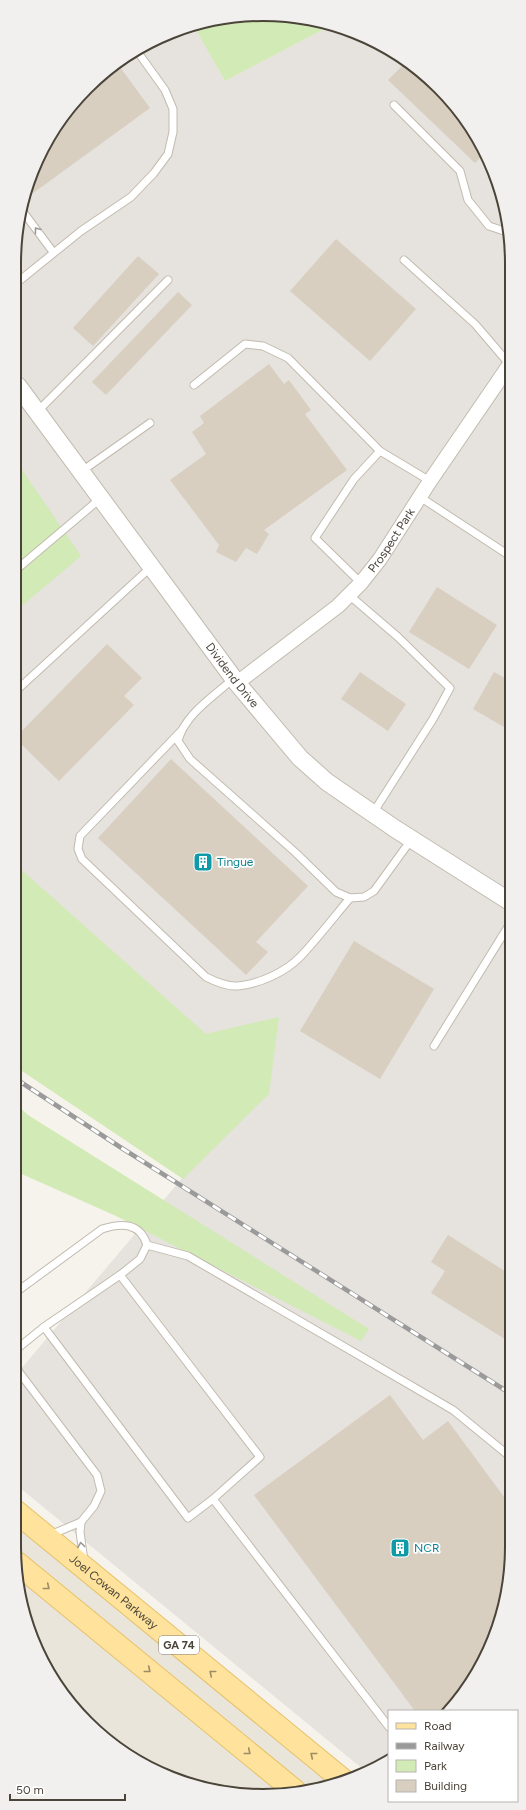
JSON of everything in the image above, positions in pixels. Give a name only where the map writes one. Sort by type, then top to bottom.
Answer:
[{"type":"main road","name":"Joel Cowan Parkway","points":[[21,1516],[339,1777]]},
{"type":"main road","points":[[22,1567],[290,1787]]},
{"type":"street","name":"Prospect Park","points":[[236,681],[338,606],[361,583],[380,559],[430,481],[505,371]]},
{"type":"street","name":"Dividend Drive","points":[[21,390],[236,681],[300,758],[327,782],[411,840],[505,899]]},
{"type":"lane","points":[[21,276],[131,196],[154,173],[168,154],[174,132],[173,108],[165,90],[140,55]]},
{"type":"lane","points":[[394,105],[460,171],[468,200],[489,226],[503,231]]},
{"type":"lane","points":[[26,216],[53,252]]},
{"type":"lane","points":[[404,260],[475,324],[505,358]]},
{"type":"lane","points":[[37,412],[168,280]]},
{"type":"lane","points":[[194,385],[245,344],[263,346],[288,358],[380,451],[430,481]]},
{"type":"lane","points":[[82,471],[150,423]]},
{"type":"lane","points":[[361,583],[315,538],[354,479],[380,451]]},
{"type":"lane","points":[[420,497],[505,553]]},
{"type":"lane","points":[[21,566],[101,498]]},
{"type":"lane","points":[[21,686],[151,567]]},
{"type":"lane","points":[[349,596],[398,637],[450,688],[373,813]]},
{"type":"lane","points":[[236,681],[192,716],[180,731],[80,836],[78,849],[82,859],[206,977],[219,984],[238,986],[262,980],[287,968],[300,957],[350,898]]},
{"type":"lane","points":[[180,731],[178,741],[190,759],[296,853],[336,892],[350,898],[364,897],[374,891],[411,840]]},
{"type":"lane","points":[[434,1046],[505,931]]},
{"type":"lane","points":[[21,1289],[102,1229],[117,1225],[132,1227],[140,1231],[146,1245],[140,1259],[120,1275],[44,1327],[21,1346]]},
{"type":"lane","points":[[146,1245],[188,1256],[447,1406],[505,1453]]},
{"type":"lane","points":[[44,1327],[188,1518],[213,1499],[260,1457],[120,1275]]},
{"type":"lane","points":[[21,1375],[97,1475],[101,1491],[94,1506],[82,1522],[80,1532],[85,1569]]},
{"type":"lane","points":[[213,1499],[388,1726]]},
{"type":"lane","points":[[46,1537],[82,1522]]},
{"type":"shaded area","points":[[325,29],[356,39],[384,53],[423,81],[445,103],[473,142],[487,170],[497,200],[503,231],[505,263],[505,1547],[503,1579],[497,1610],[487,1640],[473,1668],[455,1694],[442,1710],[388,1710],[388,1754],[362,1768],[21,1489],[21,1369],[260,1086],[21,902],[21,263],[23,231],[29,200],[39,170],[53,142],[71,116],[81,103],[103,81],[142,53],[170,39],[196,30],[225,81]]},
{"type":"shaded area","points":[[21,1527],[120,1613],[338,1777],[295,1787],[263,1789],[231,1787],[200,1781],[170,1771],[142,1757],[103,1729],[81,1707],[71,1694],[53,1668],[39,1640],[29,1610],[23,1579]]},
{"type":"green space","points":[[263,21],[295,23],[325,29],[225,81],[196,30],[231,23]]},
{"type":"green space","points":[[21,468],[81,556],[21,607]]},
{"type":"green space","points":[[21,869],[206,1034],[279,1017],[269,1094],[183,1179],[21,1070]]},
{"type":"green space","points":[[21,1109],[28,1115],[369,1329],[361,1341],[116,1216],[21,1174]]},
{"type":"building","points":[[402,66],[423,81],[445,103],[455,116],[473,142],[481,157],[475,163],[388,80]]},
{"type":"building","points":[[121,68],[150,108],[31,195],[39,170],[53,142],[81,103],[103,81],[116,71]]},
{"type":"building","points":[[336,239],[416,309],[370,361],[290,291]]},
{"type":"building","points":[[138,256],[159,274],[93,346],[73,328]]},
{"type":"building","points":[[178,292],[192,305],[106,395],[92,382]]},
{"type":"building","points":[[269,364],[284,384],[289,380],[311,410],[305,414],[347,470],[264,530],[269,534],[257,554],[246,548],[236,562],[216,552],[219,545],[170,480],[206,454],[192,432],[204,423],[200,416]]},
{"type":"building","points":[[437,587],[497,625],[469,669],[409,632]]},
{"type":"building","points":[[107,644],[142,678],[124,696],[134,705],[59,781],[21,744],[21,732]]},
{"type":"building","points":[[360,672],[406,704],[388,731],[341,699]]},
{"type":"building","points":[[494,672],[505,678],[505,728],[473,709]]},
{"type":"building","name":"Tingue","points":[[171,759],[308,886],[256,942],[268,952],[246,975],[98,838]]},
{"type":"building","points":[[354,941],[434,989],[380,1079],[300,1031]]},
{"type":"building","points":[[448,1235],[505,1271],[505,1339],[431,1293],[445,1271],[431,1262]]},
{"type":"building","name":"NCR","points":[[390,1395],[423,1440],[448,1421],[505,1498],[505,1547],[503,1579],[497,1610],[487,1640],[473,1668],[442,1710],[414,1710],[254,1495]]},
{"type":"railway","points":[[21,1082],[120,1147],[505,1390]]},
{"type":"place","name":"Tingue","points":[[203,862]]},
{"type":"place","name":"NCR","points":[[400,1548]]}]
